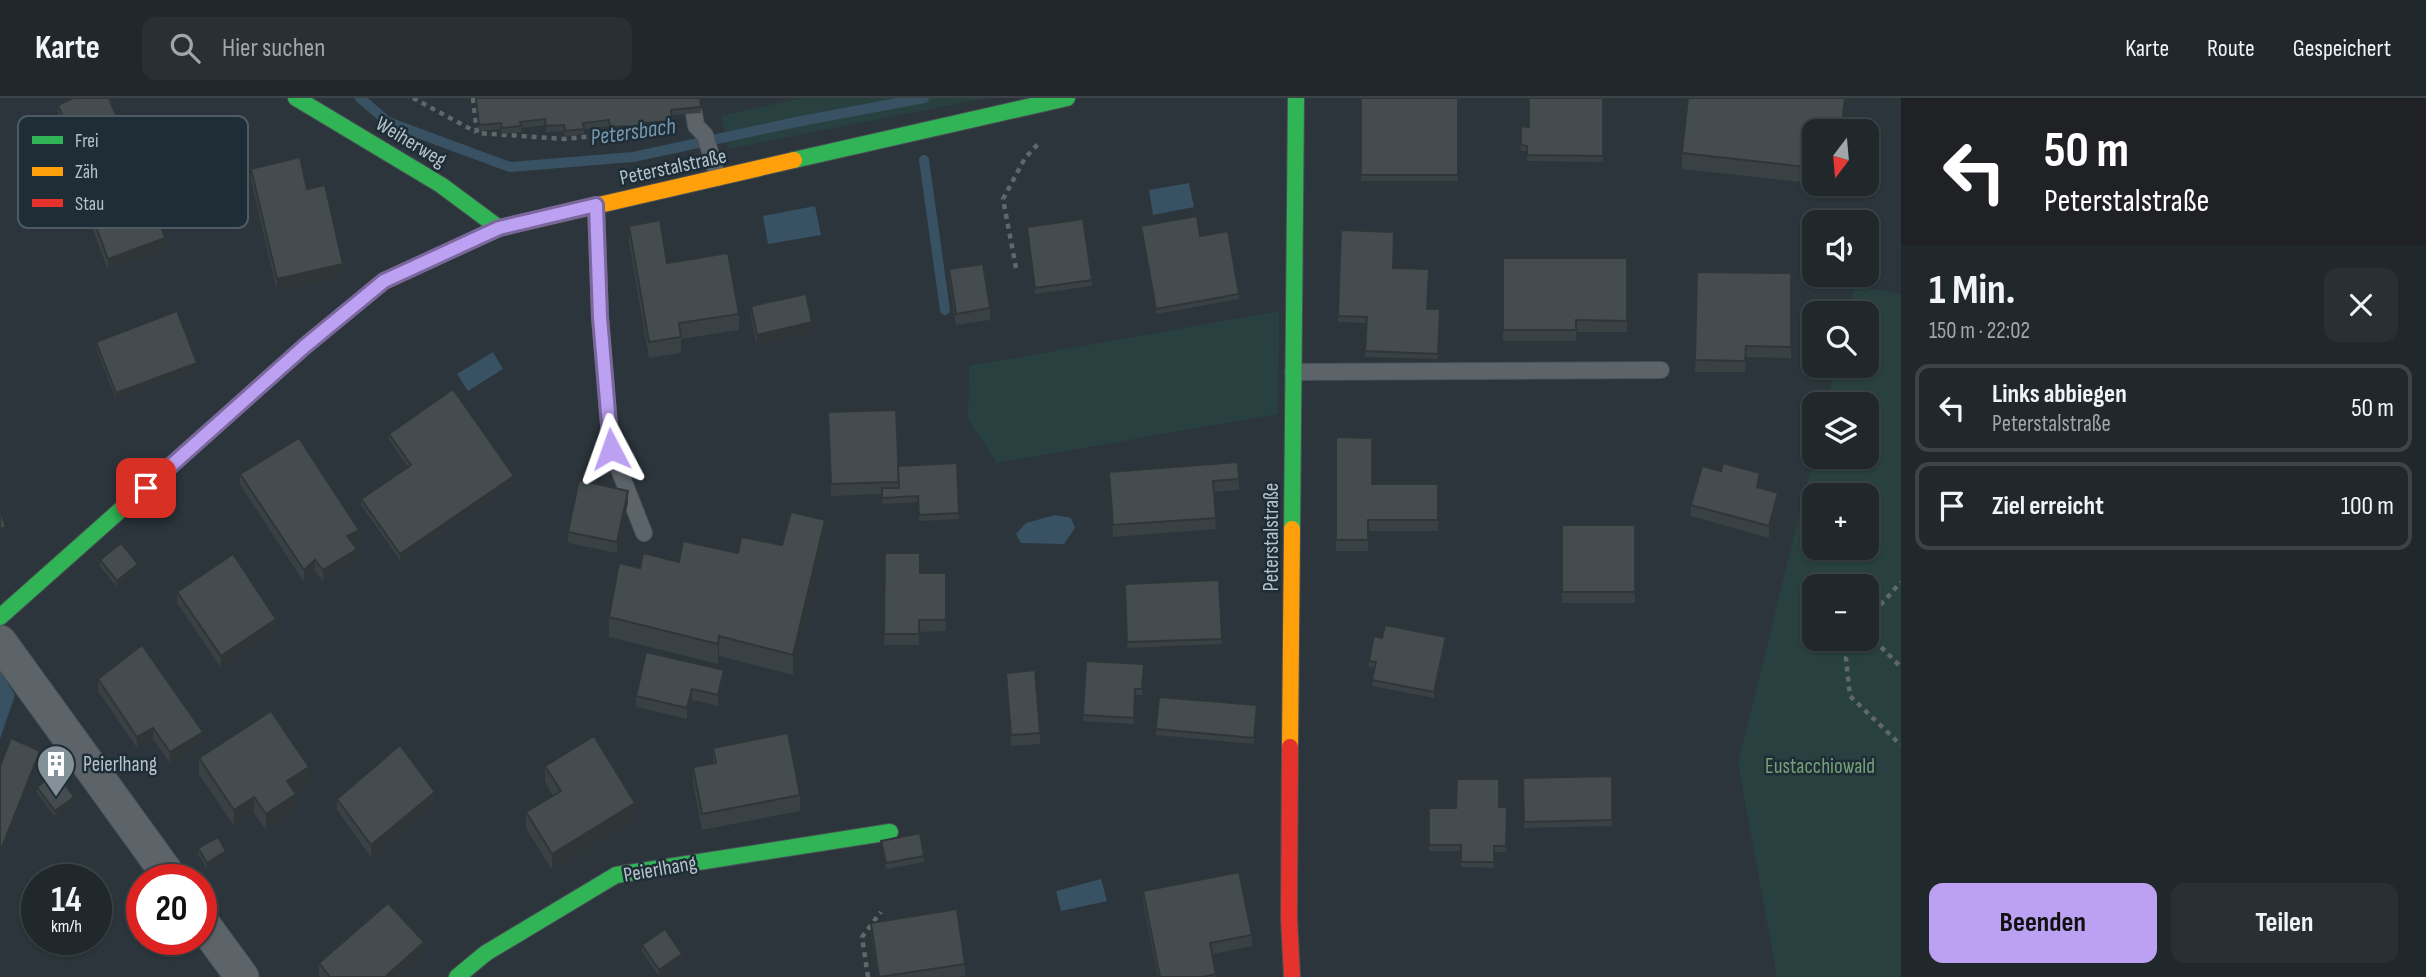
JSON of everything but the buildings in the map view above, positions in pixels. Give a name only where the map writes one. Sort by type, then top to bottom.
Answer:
[{"type":"street","name":"Weiherweg","points":[[296,98],[441,185],[499,228]]},
{"type":"street","name":"Peterstalstraße","points":[[0,617],[305,346],[384,281],[499,228],[1067,98]]},
{"type":"street","name":"Peterstalstraße","points":[[1292,977],[1289,918],[1296,98]]},
{"type":"street","points":[[0,642],[160,864]]},
{"type":"street","name":"Peierlhang","points":[[457,977],[486,953],[616,875],[890,832]]},
{"type":"street","points":[[217,943],[242,977]]},
{"type":"lane","points":[[699,125],[718,178]]},
{"type":"lane","points":[[596,205],[600,317],[611,449],[644,533]]},
{"type":"lane","points":[[1293,372],[1661,370]]},
{"type":"path","points":[[413,98],[477,133],[565,139],[627,139],[699,125]]},
{"type":"path","points":[[473,98],[477,133]]},
{"type":"path","points":[[1016,268],[1003,199],[1025,158],[1043,139]]},
{"type":"path","points":[[1879,607],[1901,582]]},
{"type":"path","points":[[1879,646],[1901,667]]},
{"type":"path","points":[[1850,651],[1846,658],[1850,696],[1901,745]]},
{"type":"path","points":[[868,977],[862,937],[881,912]]},
{"type":"green space","points":[[801,98],[988,98],[728,149],[721,116]]},
{"type":"green space","name":"Eustacchiowald","points":[[1855,287],[1901,294],[1901,977],[1777,977],[1738,763],[1802,504],[1802,560],[1879,560],[1879,483],[1807,483],[1811,469],[1879,469],[1879,392],[1829,392],[1833,378],[1879,378],[1879,301],[1851,301]]},
{"type":"green space","points":[[1279,311],[1278,414],[997,463],[968,419],[969,366]]},
{"type":"water","points":[[1189,183],[1194,207],[1153,215],[1149,190]]},
{"type":"water","points":[[815,206],[821,235],[768,244],[763,216]]},
{"type":"water","points":[[493,352],[503,369],[468,391],[457,374]]},
{"type":"water","points":[[1055,515],[1071,518],[1075,528],[1064,544],[1021,543],[1016,534],[1026,523]]},
{"type":"water","points":[[0,671],[15,695],[0,739]]},
{"type":"water","points":[[1101,879],[1107,901],[1061,911],[1056,891]]},
{"type":"waterway","name":"Petersbach","points":[[360,98],[388,122],[510,167],[633,157],[924,98]]},
{"type":"waterway","points":[[924,160],[945,310]]},
{"type":"traffic: fast","points":[[296,98],[441,185],[499,228]]},
{"type":"traffic: fast","points":[[794,160],[1067,98]]},
{"type":"traffic: fast","points":[[1292,529],[1296,98]]},
{"type":"traffic: fast","points":[[0,617],[305,346],[384,281],[395,276]]},
{"type":"traffic: fast","points":[[457,977],[486,953],[616,875],[890,832]]},
{"type":"traffic: slow","points":[[395,276],[499,228],[794,160]]},
{"type":"traffic: slow","points":[[1290,747],[1292,529]]},
{"type":"traffic: jam","points":[[1290,747],[1289,918],[1292,977]]},
{"type":"place","name":"Peierlhang","points":[[56,798]]},
{"type":"route","points":[[146,488],[305,346],[384,281],[499,228],[596,205],[600,317],[611,449]]}]
